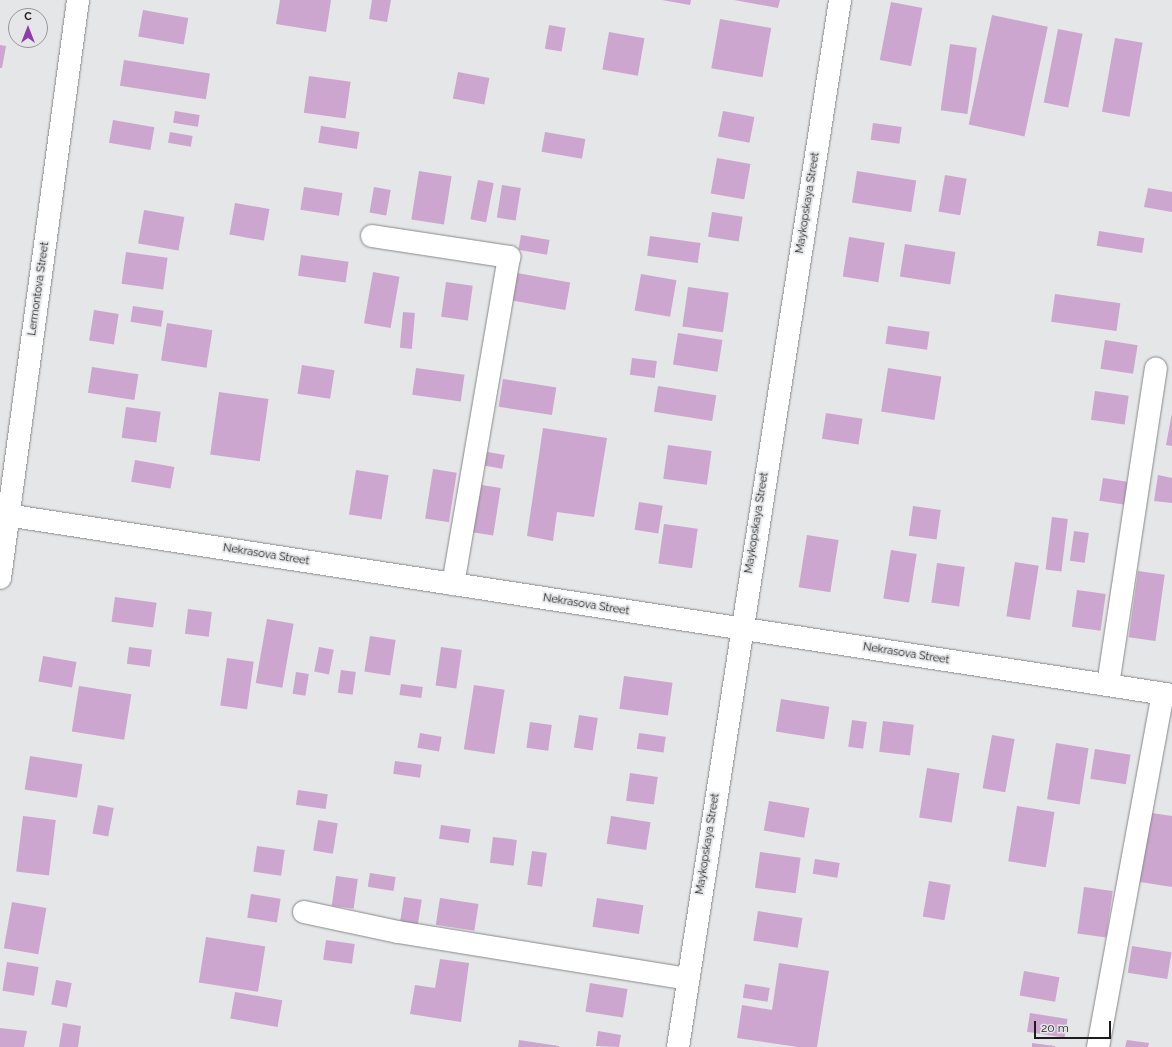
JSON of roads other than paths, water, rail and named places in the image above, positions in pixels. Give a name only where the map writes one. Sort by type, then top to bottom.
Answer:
[{"type":"street","name":"Lermontova Street","points":[[0,578],[4,514],[78,0]]},
{"type":"street","name":"Maykopskaya Street","points":[[678,1047],[741,629],[840,0]]},
{"type":"street","points":[[372,236],[509,258],[453,584]]},
{"type":"street","points":[[1108,685],[1156,369]]},
{"type":"street","name":"Nekrasova Street","points":[[4,514],[1168,695]]},
{"type":"street","points":[[1098,1047],[1168,695]]},
{"type":"street","points":[[304,912],[398,932],[688,979]]}]
